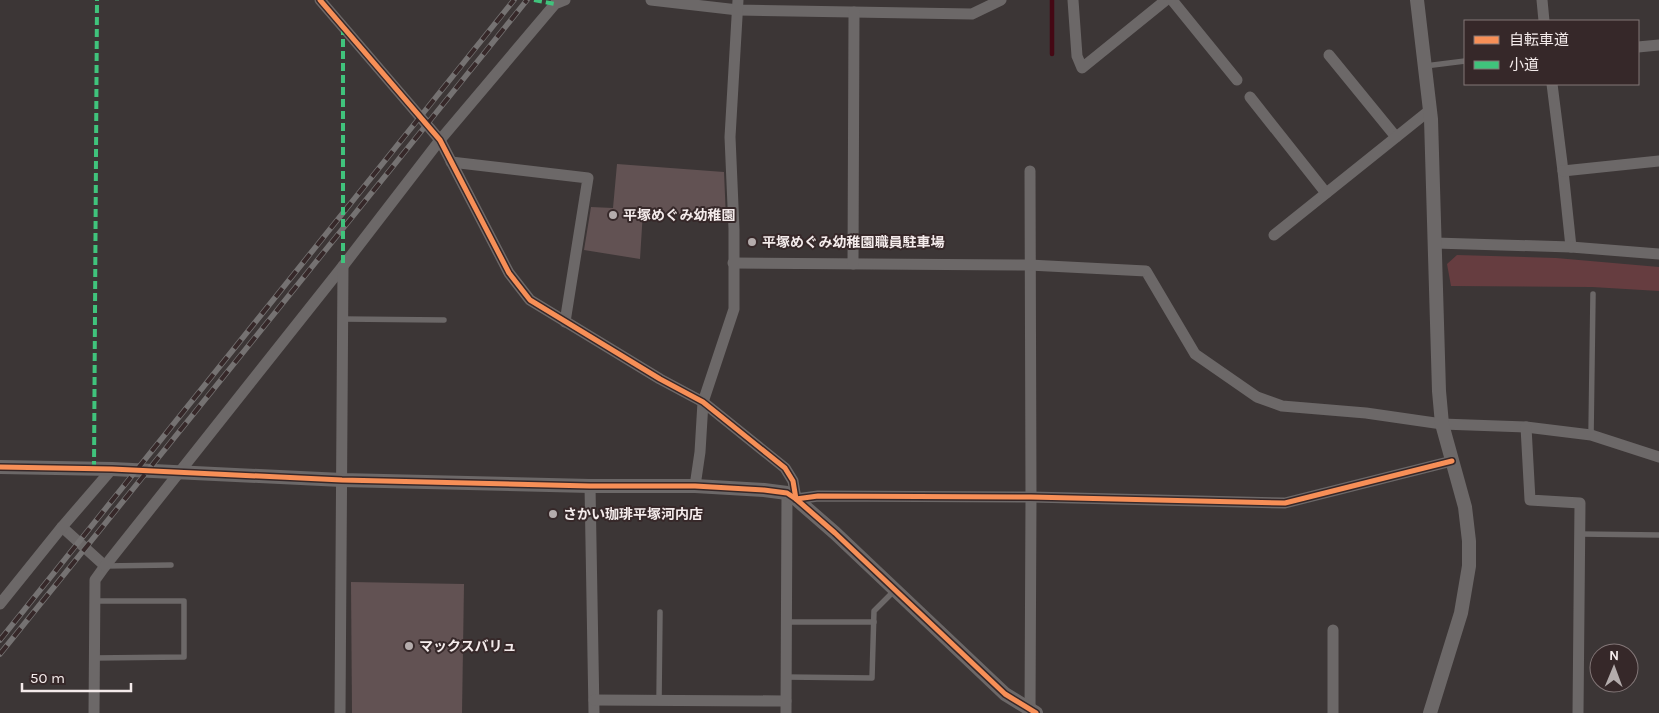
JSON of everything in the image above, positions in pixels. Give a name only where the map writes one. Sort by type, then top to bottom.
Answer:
[{"type":"street","points":[[320,0],[440,140],[509,273],[530,300],[652,375],[703,402],[784,468],[792,481],[786,707],[659,700],[594,700]]},
{"type":"street","points":[[94,713],[95,580],[440,140],[555,4],[565,0]]},
{"type":"street","points":[[651,0],[854,12],[972,14],[1000,0]]},
{"type":"street","points":[[893,0],[893,12]]},
{"type":"street","points":[[1073,0],[1077,56],[1082,68],[1166,0]]},
{"type":"street","points":[[1172,0],[1237,80]]},
{"type":"street","points":[[1417,0],[1430,110],[1438,392],[1442,424],[1465,508],[1469,541],[1469,566],[1461,613],[1430,713]]},
{"type":"street","points":[[1542,0],[1544,20]]},
{"type":"street","points":[[695,486],[700,452],[703,402],[734,309],[734,230],[730,137],[738,5]]},
{"type":"street","points":[[853,264],[854,12]]},
{"type":"street","points":[[1639,47],[1659,45]]},
{"type":"street","points":[[1329,55],[1396,137]]},
{"type":"street","points":[[1552,85],[1564,171],[1571,247]]},
{"type":"street","points":[[1250,97],[1326,193]]},
{"type":"street","points":[[1274,235],[1430,110]]},
{"type":"street","points":[[1564,171],[1659,161]]},
{"type":"street","points":[[451,162],[588,178],[565,322]]},
{"type":"street","points":[[1030,171],[1032,712]]},
{"type":"street","points":[[1435,243],[1571,247],[1659,254]]},
{"type":"street","points":[[733,263],[1029,265],[1146,271],[1195,354],[1257,397],[1282,406],[1366,413],[1442,424],[1526,427],[1591,435],[1659,457]]},
{"type":"street","points":[[340,713],[343,266]]},
{"type":"street","points":[[1526,427],[1530,500],[1580,503],[1578,713]]},
{"type":"street","points":[[0,467],[179,472],[342,480],[590,486],[695,486],[764,490],[792,496],[1031,497],[1285,503],[1452,461]]},
{"type":"street","points":[[0,604],[62,527],[112,470]]},
{"type":"street","points":[[590,486],[594,713]]},
{"type":"street","points":[[792,496],[835,533],[1004,694],[1032,712]]},
{"type":"street","points":[[62,527],[105,566]]},
{"type":"street","points":[[1332,713],[1333,630]]},
{"type":"lane","points":[[1425,66],[1464,61]]},
{"type":"lane","points":[[1591,435],[1593,294]]},
{"type":"lane","points":[[343,320],[444,320]]},
{"type":"lane","points":[[1580,534],[1659,535]]},
{"type":"lane","points":[[105,566],[171,565]]},
{"type":"lane","points":[[786,677],[872,678],[874,611],[895,590]]},
{"type":"lane","points":[[94,658],[184,657],[184,601],[95,601]]},
{"type":"lane","points":[[659,700],[660,612]]},
{"type":"lane","points":[[787,622],[874,622]]},
{"type":"shaded area","points":[[1457,255],[1556,258],[1659,267],[1659,291],[1592,287],[1451,286],[1447,264]]},
{"type":"building","name":"平塚めぐみ幼稚園","points":[[617,164],[724,172],[726,219],[643,211],[640,259],[584,250],[591,207],[613,208]]},
{"type":"building","points":[[351,582],[464,584],[462,713],[352,713]]},
{"type":"waterway","points":[[1052,0],[1052,54]]},
{"type":"railway","points":[[0,640],[514,0]]},
{"type":"railway","points":[[0,654],[527,0]]},
{"type":"marked path","points":[[94,469],[97,0]]},
{"type":"marked path","points":[[534,0],[555,4]]},
{"type":"marked path","points":[[343,27],[343,266]]},
{"type":"cycle path","points":[[320,0],[440,140],[509,273],[530,300],[660,379],[703,402],[785,468],[793,481],[796,499],[818,496],[1031,497],[1285,503],[1452,461]]},
{"type":"cycle path","points":[[0,467],[112,469],[342,480],[590,486],[695,486],[787,493],[835,533],[1005,694],[1036,713]]},
{"type":"place","name":"平塚めぐみ幼稚園","points":[[613,215]]},
{"type":"place","name":"平塚めぐみ幼稚園職員駐車場","points":[[752,242]]},
{"type":"place","name":"さかい珈琲平塚河内店","points":[[553,514]]},
{"type":"place","name":"マックスバリュ","points":[[409,646]]}]
